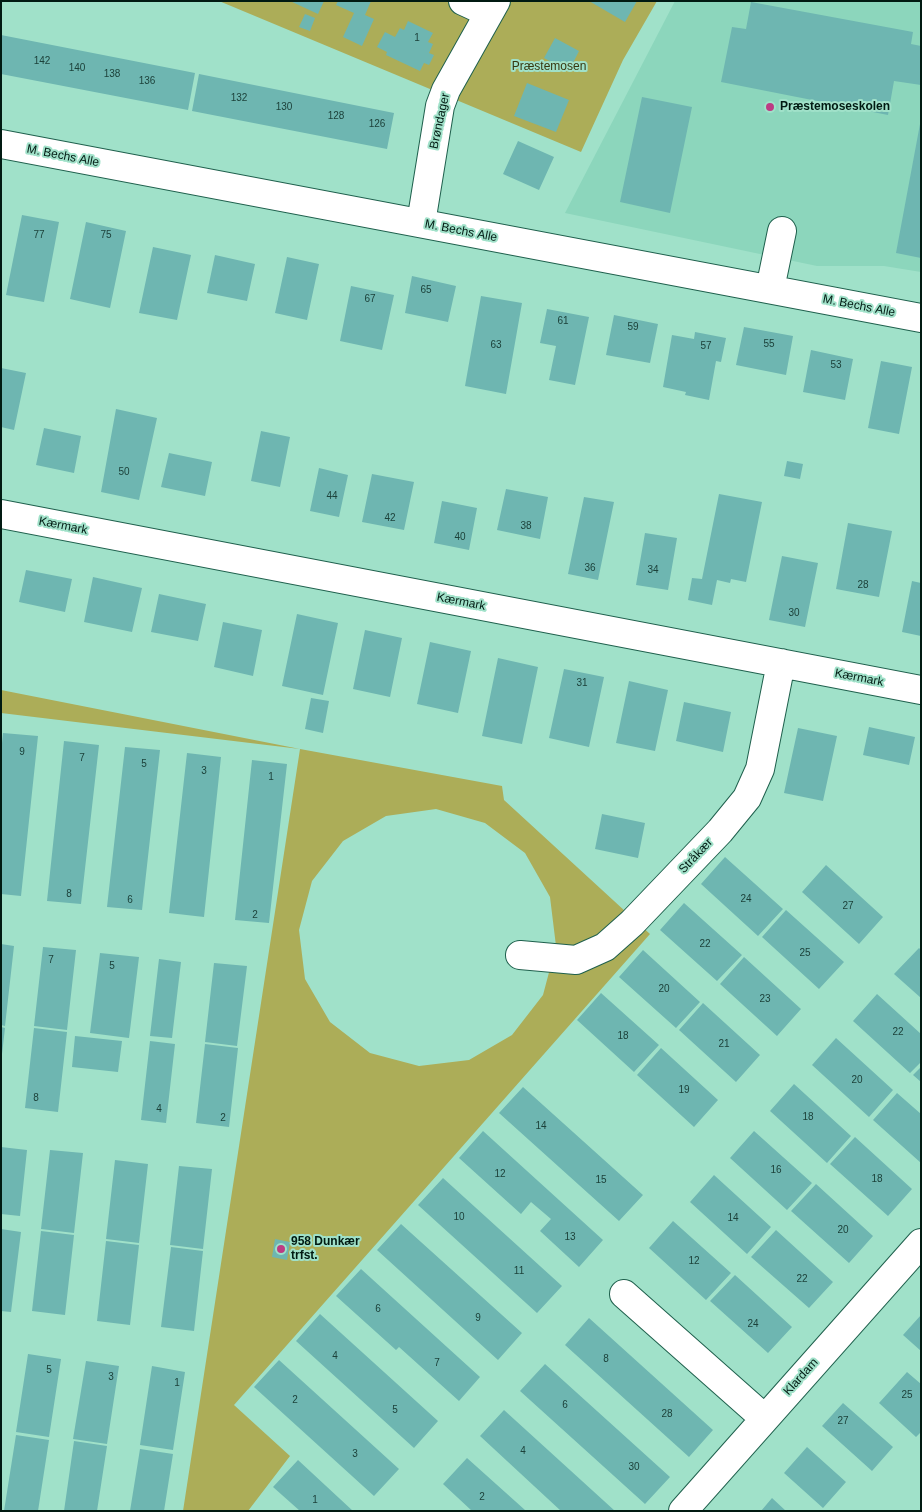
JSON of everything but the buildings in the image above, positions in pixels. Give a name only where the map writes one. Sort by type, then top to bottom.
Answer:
[{"type":"street","points":[[463,1],[493,7]]},
{"type":"street","name":"Brøndager","points":[[421,223],[440,106],[454,74],[493,7]]},
{"type":"street","name":"M. Bechs Alle","points":[[1,144],[921,318]]},
{"type":"street","points":[[770,289],[782,230]]},
{"type":"street","name":"Kærmark","points":[[1,514],[921,690]]},
{"type":"street","name":"Stråkær","points":[[520,955],[576,960],[605,947],[632,923],[720,831],[747,798],[760,769],[781,663]]},
{"type":"street","name":"Klardam","points":[[683,1511],[921,1243]]},
{"type":"street","points":[[624,1294],[764,1418]]},
{"type":"shaded area","name":"Præstemoseskolen","points":[[675,1],[921,1],[921,272],[884,266],[817,266],[565,213]]},
{"type":"green space","name":"Præstemosen","points":[[219,1],[657,1],[623,60],[581,152]]},
{"type":"green space","points":[[1,690],[300,749],[1,713]]},
{"type":"green space","points":[[300,749],[502,786],[504,800],[650,934],[234,1405],[290,1456],[248,1511],[183,1511]],"holes":[[[436,809],[485,823],[525,853],[550,897],[556,946],[543,995],[512,1035],[469,1060],[419,1066],[370,1053],[330,1022],[305,979],[299,930],[312,881],[343,841],[386,816]]]},
{"type":"place","name":"Præstemoseskolen","points":[[770,107]]},
{"type":"place","name":"958 Dunkær trfst.","points":[[281,1249]]}]
